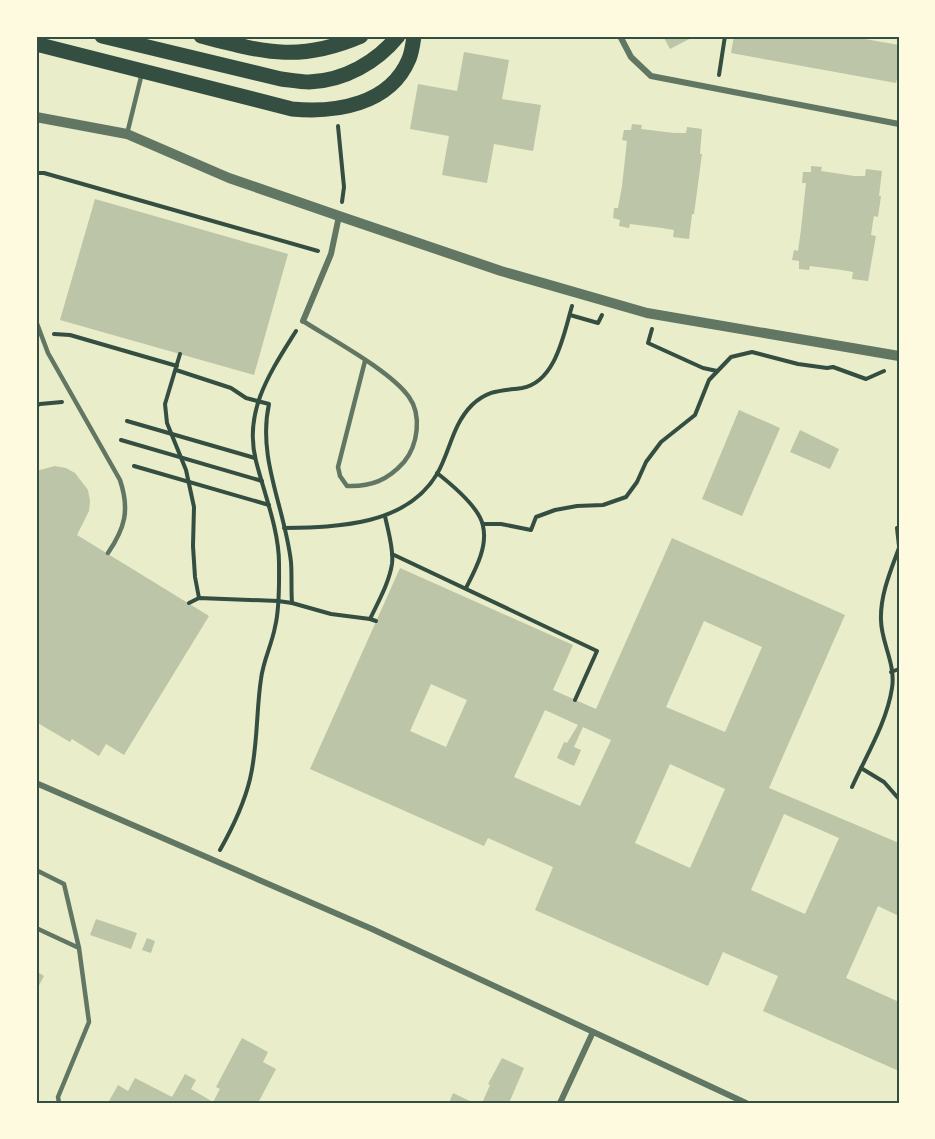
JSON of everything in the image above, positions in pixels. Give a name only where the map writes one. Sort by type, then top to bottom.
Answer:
[{"type":"main road","points":[[102,36],[271,76],[308,82],[337,78],[366,65],[392,44],[398,36]]},
{"type":"main road","points":[[201,36],[257,50],[296,54],[323,50],[361,36]]},
{"type":"main road","points":[[36,44],[292,109],[315,111],[360,104],[383,91],[400,76],[410,58],[414,36]]},
{"type":"street","points":[[621,36],[631,57],[651,76],[899,124]]},
{"type":"street","points":[[36,117],[127,134],[229,178],[339,216],[501,271],[647,313],[899,356]]},
{"type":"street","points":[[303,321],[331,254],[339,216]]},
{"type":"street","points":[[36,783],[372,929],[746,1103]]},
{"type":"street","points":[[560,1103],[593,1032]]},
{"type":"lane","points":[[127,134],[142,70]]},
{"type":"lane","points":[[36,321],[48,353],[120,480],[126,498],[124,525],[108,553]]},
{"type":"lane","points":[[303,321],[365,361],[397,383],[410,398],[414,408],[417,431],[410,455],[394,474],[365,487],[347,486],[340,476],[338,467],[365,361]]},
{"type":"lane","points":[[36,870],[64,884],[80,948],[89,1023],[58,1097],[59,1103]]},
{"type":"lane","points":[[36,928],[80,948]]},
{"type":"path","points":[[717,88],[725,36]]},
{"type":"path","points":[[338,125],[344,187],[339,216]]},
{"type":"path","points":[[36,173],[44,173],[331,254]]},
{"type":"path","points":[[284,528],[321,528],[385,516],[406,506],[423,492],[437,473],[461,417],[474,404],[490,393],[535,383],[556,361],[573,303]]},
{"type":"path","points":[[570,315],[598,322],[602,314]]},
{"type":"path","points":[[214,861],[236,822],[250,778],[261,677],[276,626],[279,561],[269,505],[255,458],[254,415],[267,375],[303,321]]},
{"type":"path","points":[[652,328],[648,343],[703,368],[717,371]]},
{"type":"path","points":[[42,337],[70,334],[177,368],[231,388],[246,398],[269,404],[266,417],[266,453],[291,562],[292,603]]},
{"type":"path","points":[[483,524],[501,524],[531,531],[536,517],[555,510],[603,505],[626,497],[638,482],[646,462],[662,442],[695,415],[709,380],[731,357],[752,352],[798,364],[833,367],[866,379],[894,369]]},
{"type":"path","points":[[180,354],[165,404],[167,423],[181,457],[194,507],[193,546],[199,598]]},
{"type":"path","points":[[36,406],[74,400]]},
{"type":"path","points":[[127,421],[255,458]]},
{"type":"path","points":[[121,440],[262,481]]},
{"type":"path","points":[[134,466],[269,505]]},
{"type":"path","points":[[437,473],[460,493],[483,524],[484,541],[478,563],[466,588]]},
{"type":"path","points":[[370,619],[388,580],[393,563],[385,516]]},
{"type":"path","points":[[852,787],[883,719],[893,687],[891,661],[880,621],[886,585],[899,547],[897,528],[899,529]]},
{"type":"path","points":[[392,554],[597,651],[575,700]]},
{"type":"path","points":[[189,603],[199,598],[278,601],[331,614],[376,621]]},
{"type":"path","points":[[891,672],[899,669]]},
{"type":"path","points":[[861,768],[884,782],[899,799]]},
{"type":"building","points":[[663,36],[695,36],[670,49]]},
{"type":"building","points":[[734,36],[848,36],[899,45],[899,71],[896,83],[731,53]]},
{"type":"building","points":[[464,52],[509,60],[502,99],[541,105],[533,151],[494,144],[487,183],[442,175],[449,136],[410,129],[418,84],[457,91]]},
{"type":"building","points":[[632,124],[642,125],[641,129],[674,133],[686,133],[687,127],[702,129],[700,154],[702,154],[689,239],[673,237],[674,230],[630,224],[629,228],[619,226],[620,220],[613,218],[614,208],[618,208],[622,186],[627,141],[622,140],[624,130],[631,130]]},
{"type":"building","points":[[811,166],[822,167],[821,171],[854,176],[865,176],[866,169],[882,171],[878,217],[874,216],[871,235],[876,236],[868,281],[852,279],[853,272],[842,270],[810,266],[809,270],[799,269],[799,261],[792,260],[794,250],[798,251],[801,229],[806,183],[802,183],[803,172],[811,172]]},
{"type":"building","points":[[95,199],[288,254],[254,375],[60,320]]},
{"type":"building","points":[[739,410],[780,428],[742,516],[702,499]]},
{"type":"building","points":[[800,430],[839,449],[830,469],[790,452]]},
{"type":"building","points":[[55,466],[75,473],[88,490],[89,511],[77,535],[209,616],[124,755],[106,744],[99,756],[72,739],[70,742],[36,722],[36,471]]},
{"type":"building","points":[[672,538],[845,615],[769,788],[899,843],[899,916],[878,906],[846,978],[899,1002],[899,1071],[763,1011],[778,976],[723,952],[708,986],[535,910],[553,867],[488,838],[484,846],[310,769],[400,568],[573,645],[553,690],[596,709]],"holes":[[[704,621],[762,647],[725,732],[666,707]],[[431,684],[467,700],[446,747],[410,731]],[[545,710],[578,725],[567,743],[564,742],[557,758],[574,766],[581,750],[574,747],[583,727],[611,740],[580,806],[514,777]],[[670,764],[725,789],[690,868],[635,843]],[[784,814],[839,838],[805,914],[751,890]]]},
{"type":"building","points":[[96,919],[137,933],[131,949],[90,935]]},
{"type":"building","points":[[147,938],[155,941],[151,953],[142,950]]},
{"type":"building","points":[[36,971],[44,976],[36,991]]},
{"type":"building","points":[[242,1038],[268,1052],[263,1062],[276,1069],[258,1103],[108,1103],[118,1085],[128,1091],[135,1078],[172,1097],[185,1074],[196,1080],[191,1089],[213,1102],[220,1089],[216,1087]]},
{"type":"building","points":[[502,1058],[524,1068],[509,1103],[488,1103],[483,1101],[490,1085],[488,1084]]},
{"type":"building","points":[[453,1093],[474,1103],[449,1103]]}]
